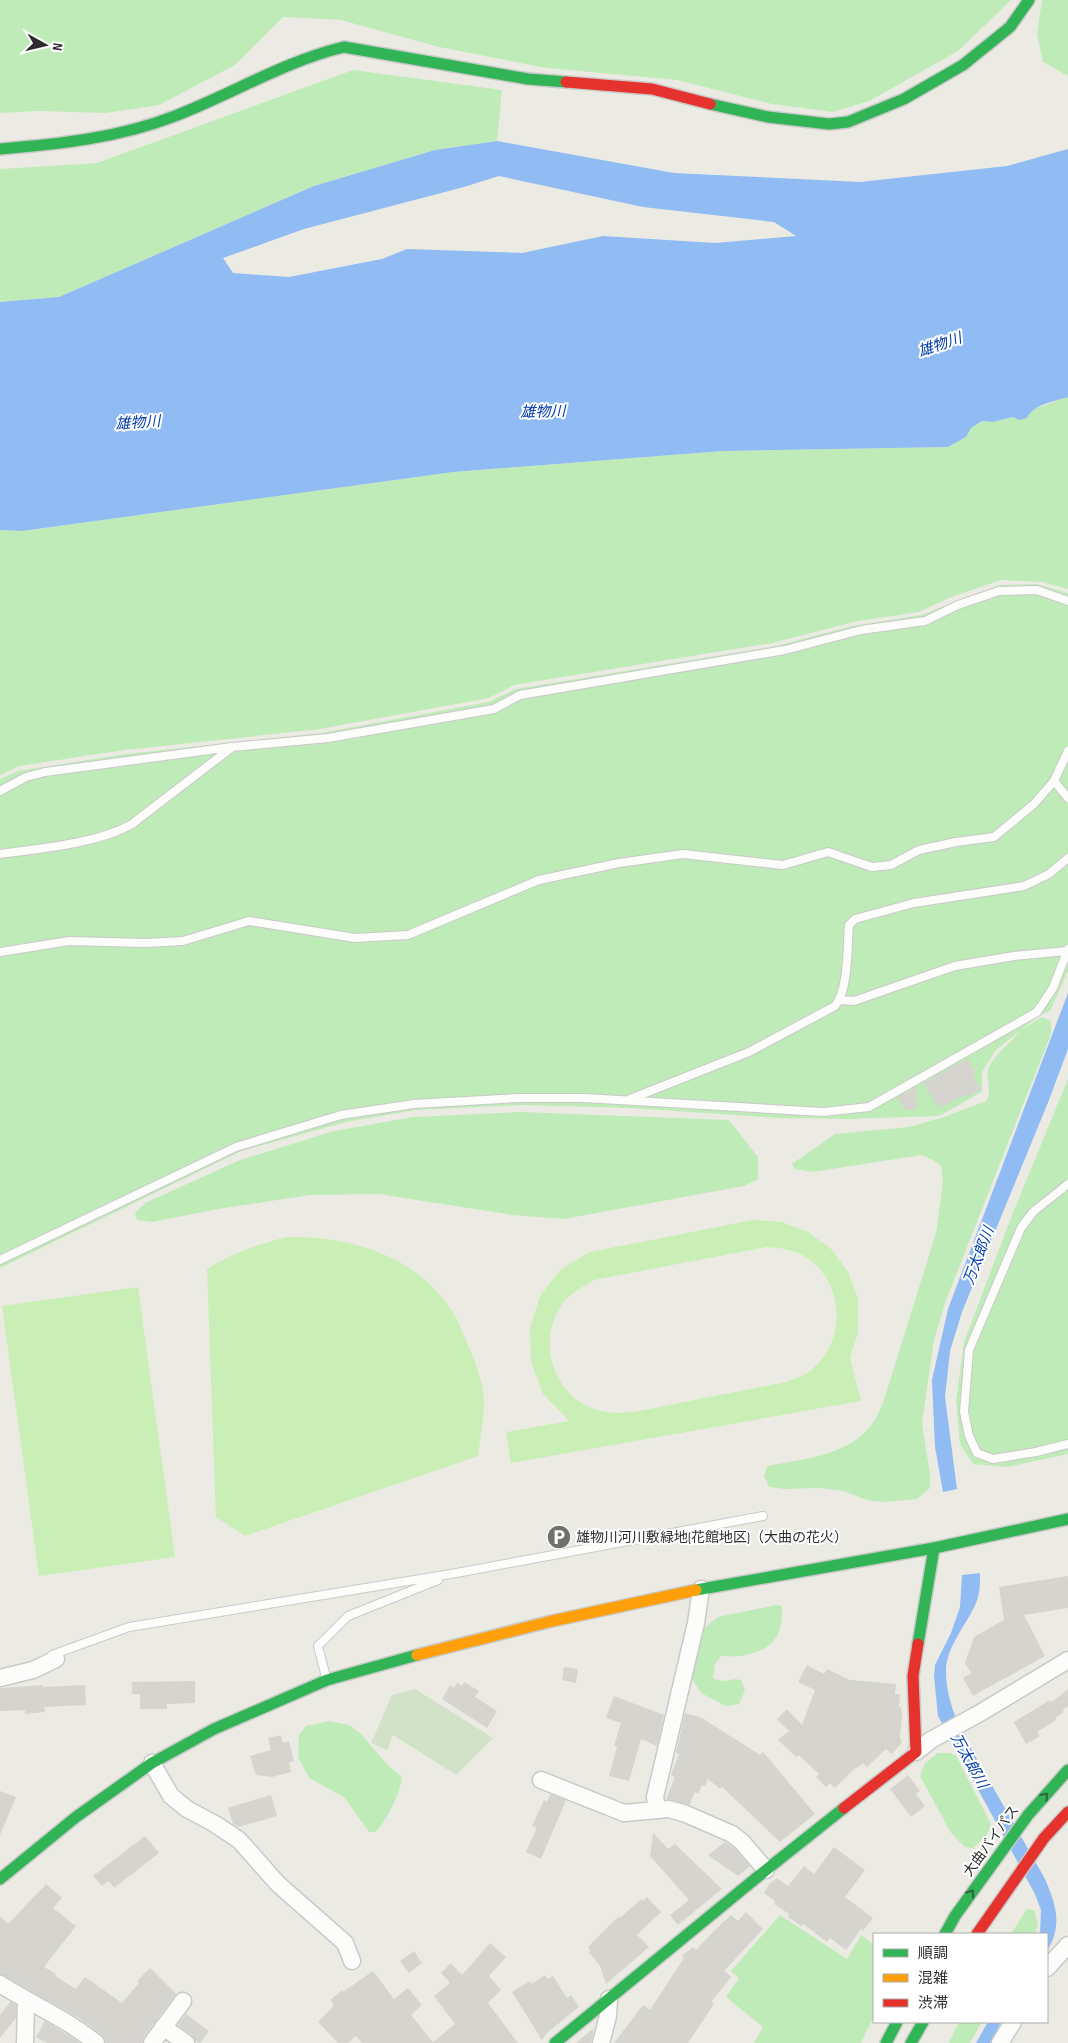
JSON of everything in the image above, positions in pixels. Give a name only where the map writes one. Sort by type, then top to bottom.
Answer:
[{"type":"main road","points":[[0,149],[100,138],[174,117],[270,75],[288,65],[318,53],[344,47],[528,79],[652,89],[724,108],[768,117],[829,124],[848,122],[904,99],[963,65],[1010,27],[1029,0]]},
{"type":"main road","points":[[0,1878],[76,1817],[152,1763],[214,1729],[327,1680],[444,1647],[701,1589],[934,1548],[1068,1519]]},
{"type":"main road","points":[[555,2043],[766,1870],[916,1752],[913,1676],[934,1548]]},
{"type":"main road","name":"大曲バイパス","points":[[945,1933],[1023,1822],[1068,1770]]},
{"type":"main road","points":[[978,1933],[1038,1847],[1068,1812]]},
{"type":"main road","points":[[886,2043],[896,2023]]},
{"type":"main road","points":[[911,2043],[922,2023]]},
{"type":"street","points":[[657,1810],[655,1797],[696,1623],[701,1589]]},
{"type":"street","points":[[0,1678],[33,1670],[56,1659]]},
{"type":"street","points":[[916,1752],[931,1740],[1068,1660]]},
{"type":"street","points":[[152,1763],[171,1796],[187,1809],[239,1840],[278,1884],[344,1943],[352,1961]]},
{"type":"street","points":[[541,1780],[624,1813],[670,1809],[686,1814],[732,1834],[742,1842],[766,1870]]},
{"type":"street","points":[[1048,1967],[1068,1945]]},
{"type":"street","points":[[0,1984],[79,2029],[96,2043]]},
{"type":"street","points":[[601,2043],[608,2016],[609,1999]]},
{"type":"street","points":[[25,2043],[26,2000]]},
{"type":"street","points":[[152,2043],[183,2001]]},
{"type":"street","points":[[1000,2043],[1012,2023]]},
{"type":"street","points":[[163,2028],[186,2043]]},
{"type":"lane","points":[[0,791],[26,777],[45,772],[232,747],[328,738],[494,708],[520,695],[785,650],[860,630],[924,621],[958,605],[999,591],[1037,590],[1068,601]]},
{"type":"lane","points":[[0,854],[48,848],[119,832],[232,747]]},
{"type":"lane","points":[[0,952],[69,941],[145,943],[183,941],[249,921],[355,938],[408,935],[539,880],[619,863],[683,854],[783,864],[828,852],[872,868],[892,865],[919,850],[956,842],[994,837],[1034,804],[1054,781],[1068,751]]},
{"type":"lane","points":[[1054,781],[1068,798]]},
{"type":"lane","points":[[627,1100],[749,1052],[835,1006],[840,1000],[844,979],[849,925],[855,919],[914,903],[1024,886],[1049,874],[1068,858]]},
{"type":"lane","points":[[0,1260],[236,1148],[341,1115],[414,1104],[518,1098],[627,1100],[823,1112],[869,1107],[1037,1012],[1053,988],[1068,950],[1014,956],[955,966],[854,1001],[840,1000]]},
{"type":"lane","points":[[1068,1184],[1033,1212],[1021,1228],[969,1350],[964,1412],[968,1436],[977,1453],[993,1459],[1036,1452],[1068,1444]]},
{"type":"lane","points":[[38,1660],[129,1626],[451,1574],[763,1516]]},
{"type":"lane","points":[[327,1680],[318,1646],[348,1616],[451,1574]]},
{"type":"green space","points":[[0,0],[1011,0],[958,51],[869,101],[833,112],[772,104],[677,80],[547,68],[439,47],[341,20],[283,17],[235,65],[159,105],[106,113],[38,111],[0,113]]},
{"type":"green space","points":[[1042,0],[1068,0],[1068,76],[1043,62],[1037,34]]},
{"type":"green space","points":[[353,70],[502,90],[497,141],[435,150],[314,186],[59,297],[0,302],[0,169],[97,163]]},
{"type":"green space","points":[[1068,397],[1068,589],[1042,582],[1001,580],[949,598],[919,612],[858,621],[772,643],[514,685],[489,698],[320,729],[125,750],[19,766],[0,775],[0,530],[22,531],[453,472],[723,451],[948,447],[966,437],[971,428],[982,421],[993,422],[1013,417]]},
{"type":"green space","points":[[1036,584],[1068,593],[1068,971],[1050,1011],[1038,1016],[1023,1029],[1042,1017],[1051,1021],[1051,1034],[945,1303],[934,1340],[922,1423],[930,1475],[930,1488],[917,1499],[884,1502],[866,1500],[844,1491],[821,1488],[785,1489],[769,1487],[764,1476],[767,1466],[811,1458],[840,1448],[865,1432],[875,1419],[884,1400],[936,1233],[943,1182],[941,1166],[921,1155],[813,1172],[795,1169],[792,1164],[835,1134],[909,1127],[944,1117],[986,1101],[989,1093],[987,1075],[989,1067],[1020,1031],[996,1050],[982,1072],[982,1092],[939,1116],[848,1119],[778,1118],[630,1108],[522,1105],[416,1110],[346,1122],[241,1151],[0,1268],[0,779],[18,771],[126,754],[321,733],[488,702],[516,689],[776,646],[852,626],[921,615],[1000,585]]},
{"type":"green space","points":[[1068,1079],[1068,1454],[1007,1467],[973,1464],[960,1444],[956,1401],[964,1342],[1014,1210]]},
{"type":"green space","points":[[520,1112],[729,1120],[758,1157],[758,1179],[744,1186],[564,1219],[513,1215],[378,1194],[310,1195],[224,1208],[152,1222],[137,1220],[135,1213],[145,1203],[240,1160],[334,1131],[413,1117]]},
{"type":"green space","points":[[753,1220],[782,1222],[808,1232],[831,1249],[848,1272],[858,1298],[858,1332],[850,1358],[861,1401],[511,1463],[506,1432],[569,1421],[543,1394],[531,1362],[530,1328],[540,1296],[561,1269],[590,1252]],"holes":[[[767,1247],[793,1251],[807,1258],[820,1269],[829,1283],[835,1299],[837,1316],[835,1332],[829,1348],[820,1362],[807,1373],[786,1382],[623,1413],[605,1412],[589,1407],[577,1400],[566,1390],[558,1378],[553,1365],[550,1351],[550,1336],[553,1322],[562,1304],[584,1286],[594,1280]]]},
{"type":"green space","points":[[287,1237],[336,1240],[359,1246],[404,1264],[423,1278],[440,1295],[455,1316],[472,1355],[484,1395],[482,1430],[478,1456],[245,1536],[216,1517],[207,1269],[245,1250]]},
{"type":"green space","points":[[138,1287],[175,1557],[39,1576],[2,1306]]},
{"type":"green space","points":[[776,1605],[782,1606],[782,1620],[778,1634],[772,1642],[757,1652],[739,1656],[721,1656],[715,1664],[713,1678],[721,1681],[741,1680],[745,1690],[739,1704],[726,1706],[701,1693],[693,1680],[693,1653],[704,1628],[718,1617]]},
{"type":"green space","points":[[415,1689],[493,1738],[456,1775],[393,1735],[387,1750],[371,1743],[392,1695]]},
{"type":"green space","points":[[330,1721],[349,1725],[360,1733],[387,1764],[402,1777],[399,1791],[392,1806],[384,1821],[375,1832],[369,1832],[344,1797],[309,1778],[298,1757],[299,1735],[306,1726]]},
{"type":"green space","points":[[938,1753],[950,1753],[956,1756],[991,1824],[986,1837],[973,1848],[965,1847],[951,1833],[920,1776],[925,1763]]},
{"type":"green space","points":[[1027,1909],[1034,1910],[1038,1925],[1035,1933],[1012,1933]]},
{"type":"green space","points":[[780,1915],[847,1959],[861,1935],[873,1943],[873,2018],[861,2043],[754,2043],[763,2027],[726,1997],[739,1978],[731,1971]]},
{"type":"green space","points":[[959,2023],[981,2023],[970,2043],[949,2043]]},
{"type":"water","name":"雄物川","points":[[497,141],[674,173],[860,182],[1007,166],[1068,149],[1068,397],[1039,407],[1030,413],[1027,418],[1019,420],[1013,417],[993,422],[982,421],[971,428],[966,437],[948,447],[723,451],[453,472],[22,531],[0,530],[0,302],[59,297],[314,186],[435,150]],"holes":[[[499,176],[643,207],[774,222],[796,236],[715,243],[603,236],[522,253],[407,249],[382,259],[289,277],[233,273],[223,258],[304,229]]]},
{"type":"water","name":"万太郎川","points":[[1068,993],[1068,1049],[962,1312],[950,1351],[945,1397],[957,1489],[943,1492],[935,1447],[932,1380],[948,1309]]},
{"type":"water","name":"万太郎川","points":[[980,1573],[980,1589],[972,1611],[947,1660],[947,1685],[950,1701],[962,1732],[1049,1888],[1055,1906],[1056,1924],[1052,1942],[1048,1949],[1048,1933],[1040,1933],[1041,1910],[1035,1894],[938,1716],[934,1676],[935,1665],[951,1633],[960,1607],[962,1575]]},
{"type":"water","points":[[987,2023],[1000,2023],[990,2043],[976,2043]]},
{"type":"building","points":[[968,1059],[976,1073],[973,1075],[981,1090],[964,1098],[963,1095],[939,1108],[923,1083]]},
{"type":"building","points":[[916,1087],[917,1109],[905,1110],[897,1098]]},
{"type":"building","points":[[1068,1576],[1068,1608],[1024,1615],[1045,1656],[973,1696],[963,1678],[971,1673],[965,1663],[974,1637],[1004,1620],[999,1587]]},
{"type":"building","points":[[807,1665],[824,1674],[827,1669],[850,1680],[896,1684],[895,1694],[900,1694],[899,1707],[901,1707],[902,1717],[900,1737],[902,1742],[892,1754],[886,1749],[867,1767],[863,1763],[856,1767],[835,1788],[830,1783],[826,1787],[816,1777],[819,1774],[799,1755],[796,1757],[778,1740],[789,1731],[777,1719],[787,1709],[802,1725],[815,1690],[798,1682]]},
{"type":"building","points":[[564,1667],[578,1669],[576,1683],[562,1680]]},
{"type":"building","points":[[195,1681],[195,1703],[167,1704],[167,1709],[140,1709],[140,1694],[132,1694],[132,1682]]},
{"type":"building","points":[[464,1682],[479,1691],[475,1697],[497,1711],[487,1728],[442,1699],[450,1685],[454,1688],[457,1683],[462,1686]]},
{"type":"building","points":[[43,1685],[43,1687],[85,1685],[86,1705],[44,1707],[45,1712],[25,1714],[25,1710],[0,1711],[0,1688]]},
{"type":"building","points":[[1068,1689],[1068,1706],[1062,1710],[1064,1712],[1055,1718],[1056,1720],[1037,1732],[1040,1736],[1026,1744],[1014,1722],[1050,1700],[1052,1702]]},
{"type":"building","points":[[614,1696],[664,1715],[657,1746],[641,1739],[629,1781],[609,1776],[617,1747],[614,1746],[621,1723],[606,1718]]},
{"type":"building","points":[[685,1713],[702,1718],[760,1755],[763,1752],[815,1814],[780,1842],[722,1787],[720,1789],[708,1779],[705,1786],[702,1785],[698,1794],[695,1792],[689,1805],[666,1799],[675,1777],[671,1775],[679,1754],[676,1753]]},
{"type":"building","points":[[281,1735],[283,1743],[289,1741],[294,1761],[289,1762],[291,1772],[272,1777],[256,1775],[250,1756],[271,1750],[268,1738]]},
{"type":"building","points":[[908,1775],[920,1791],[916,1794],[925,1806],[911,1817],[890,1789]]},
{"type":"building","points":[[0,1791],[16,1797],[0,1835]]},
{"type":"building","points":[[550,1794],[566,1800],[541,1859],[526,1852],[537,1828],[532,1826],[544,1800],[547,1802]]},
{"type":"building","points":[[271,1795],[277,1816],[238,1827],[233,1824],[228,1808]]},
{"type":"building","points":[[653,1833],[668,1849],[675,1844],[722,1889],[678,1925],[670,1915],[689,1900],[650,1856]]},
{"type":"building","points":[[145,1836],[159,1853],[114,1888],[109,1881],[102,1886],[93,1876]]},
{"type":"building","points":[[725,1842],[735,1849],[750,1866],[738,1876],[708,1855]]},
{"type":"building","points":[[834,1847],[865,1870],[845,1897],[873,1918],[863,1931],[861,1929],[846,1950],[830,1938],[827,1942],[803,1924],[801,1926],[788,1917],[789,1914],[774,1904],[775,1901],[764,1893],[769,1884],[777,1878],[788,1886],[804,1866],[814,1874]]},
{"type":"building","points":[[46,1884],[62,1898],[53,1908],[76,1926],[44,1967],[76,1989],[85,1977],[122,2003],[139,1983],[137,1981],[150,1968],[176,1994],[144,2037],[142,2043],[106,2043],[102,2035],[79,2018],[0,1974],[0,1916],[8,1924]]},
{"type":"building","points":[[647,1897],[661,1912],[637,1935],[649,1947],[606,1984],[600,1966],[589,1952],[591,1951],[588,1947],[619,1916],[620,1918],[641,1899],[643,1901]]},
{"type":"building","points":[[746,1912],[763,1929],[724,1971],[731,1977],[711,2002],[714,2004],[688,2043],[614,2043],[643,2005],[650,2010],[684,1958],[682,1956],[693,1947],[696,1950],[731,1915],[738,1921]]},
{"type":"building","points":[[490,1943],[506,1957],[489,1976],[501,1990],[488,2003],[518,2043],[362,2043],[356,2036],[348,2043],[338,2043],[318,2022],[334,2005],[330,2000],[342,1990],[343,1992],[373,1971],[394,1999],[408,1988],[422,2005],[411,2015],[433,2042],[455,2024],[434,1996],[450,1983],[441,1973],[451,1963],[462,1975]]},
{"type":"building","points":[[414,1951],[422,1963],[409,1973],[400,1961]]},
{"type":"building","points":[[545,1975],[548,1979],[553,1976],[567,1998],[571,1995],[579,2007],[547,2033],[542,2040],[512,1992],[530,1981],[532,1984]]},
{"type":"building","points":[[10,2002],[16,2005],[16,2018],[0,2038],[0,2015]]},
{"type":"building","points":[[186,2014],[209,2031],[200,2043],[196,2042],[192,2035],[178,2025]]},
{"type":"building","points":[[45,2021],[80,2043],[47,2043],[36,2037]]},
{"type":"building","points":[[594,2028],[591,2043],[576,2043]]},
{"type":"traffic: fast","points":[[710,104],[768,117],[829,124],[848,122],[904,99],[963,65],[1010,27],[1029,0]]},
{"type":"traffic: fast","points":[[0,149],[89,139],[154,124],[280,69],[344,47],[528,79],[566,82]]},
{"type":"traffic: fast","points":[[696,1590],[934,1548],[1068,1519]]},
{"type":"traffic: fast","points":[[918,1644],[934,1548]]},
{"type":"traffic: fast","points":[[0,1879],[76,1817],[152,1763],[214,1729],[327,1680],[417,1655]]},
{"type":"traffic: fast","points":[[946,1933],[955,1916],[1028,1815],[1068,1770]]},
{"type":"traffic: fast","points":[[555,2043],[844,1808]]},
{"type":"traffic: fast","points":[[886,2043],[896,2023]]},
{"type":"traffic: fast","points":[[911,2043],[922,2023]]},
{"type":"traffic: slow","points":[[417,1655],[552,1621],[696,1590]]},
{"type":"traffic: jam","points":[[566,82],[652,89],[710,104]]},
{"type":"traffic: jam","points":[[844,1808],[916,1752],[913,1676],[918,1644]]},
{"type":"traffic: jam","points":[[978,1933],[1044,1838],[1068,1812]]},
{"type":"place","name":"雄物川河川敷緑地(花館地区)（大曲の花火）","points":[[559,1537]]}]
